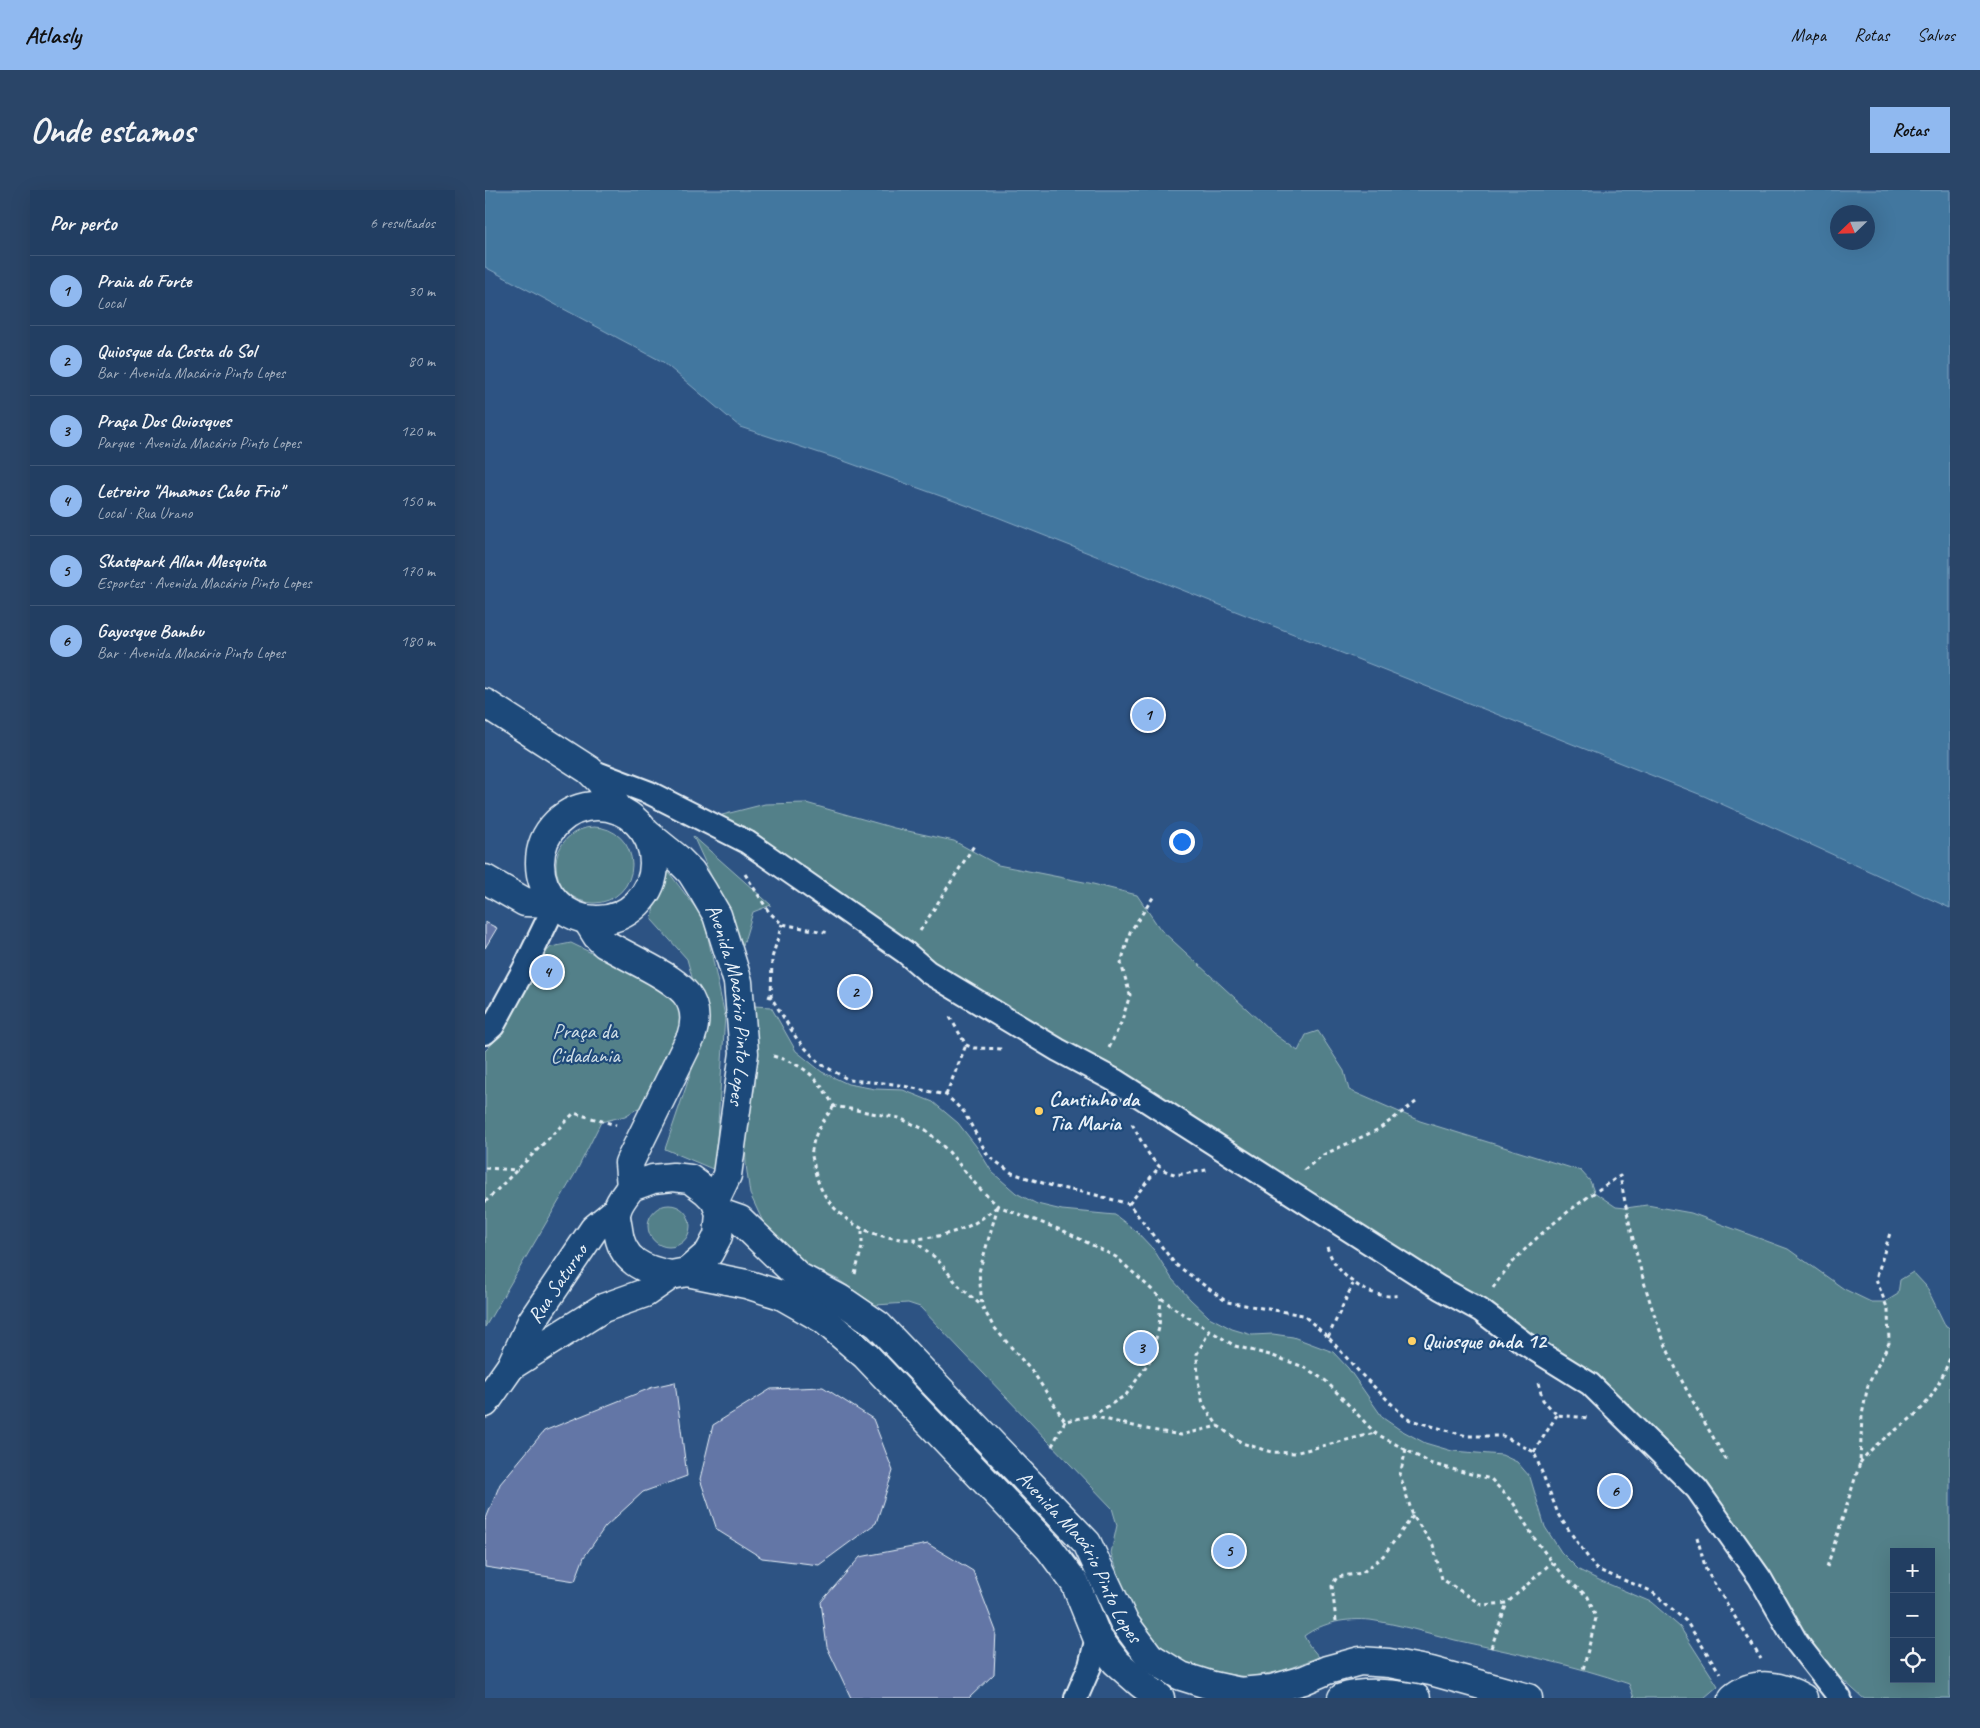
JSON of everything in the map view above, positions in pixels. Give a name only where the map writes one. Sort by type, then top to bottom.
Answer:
[{"type":"main road","points":[[485,702],[589,770],[600,781],[619,810]]},
{"type":"main road","points":[[602,805],[619,810],[634,819],[646,833],[653,850],[654,869],[649,887],[639,903],[624,914],[606,920],[587,920],[570,914],[556,903],[546,889],[540,872],[540,855],[545,838],[555,824],[568,812],[585,806],[602,805]]},
{"type":"main road","name":"Avenida Macário Pinto Lopes","points":[[646,833],[691,872],[717,914],[738,982],[744,1053],[727,1176],[717,1207]]},
{"type":"main road","points":[[485,879],[525,902],[556,903]]},
{"type":"main road","name":"Avenida Macário Pinto Lopes","points":[[587,920],[597,936],[605,944],[674,981],[687,994],[694,1009],[695,1025],[691,1037],[629,1163],[631,1186],[673,1177],[690,1180],[717,1207],[740,1220],[799,1277],[840,1299],[878,1325],[1087,1543],[1124,1622],[1150,1657],[1181,1676],[1240,1692],[1272,1689],[1304,1680],[1327,1670],[1360,1662],[1389,1663],[1431,1671],[1528,1698]]},
{"type":"main road","points":[[616,1211],[631,1186]]},
{"type":"main road","points":[[679,1274],[709,1253],[718,1236],[717,1207]]},
{"type":"main road","name":"Avenida Macário Pinto Lopes","points":[[616,1211],[618,1234],[624,1250],[635,1263],[651,1271],[746,1284],[781,1295],[823,1319],[866,1356],[1049,1548],[1075,1583],[1097,1637],[1116,1662],[1160,1698]]},
{"type":"main road","name":"Rua Saturno","points":[[485,1403],[511,1366],[532,1321],[579,1252],[595,1229],[616,1211]]},
{"type":"main road","name":"Rua Saturno","points":[[511,1366],[603,1308],[645,1293],[679,1274]]},
{"type":"main road","points":[[1734,1697],[1749,1689],[1763,1686],[1778,1687],[1792,1691],[1803,1698]]},
{"type":"main road","points":[[1342,1698],[1351,1695],[1415,1698]]},
{"type":"street","points":[[589,770],[650,793],[747,842],[905,952],[928,972],[1059,1050],[1097,1070],[1440,1288],[1480,1310],[1524,1342],[1590,1384],[1697,1489],[1760,1578],[1797,1643],[1840,1698]]},
{"type":"street","points":[[485,1033],[493,1026],[524,969],[556,903]]},
{"type":"street","points":[[1077,1698],[1090,1666],[1097,1637]]},
{"type":"path","points":[[905,952],[975,844]]},
{"type":"path","points":[[1097,1070],[1121,1023],[1130,995],[1121,963],[1130,932],[1154,896]]},
{"type":"path","points":[[782,924],[772,958],[771,997],[797,1039],[819,1063],[849,1080],[894,1084],[946,1094],[964,1112],[988,1156],[1012,1173],[1055,1187],[1129,1204],[1175,1264],[1227,1302],[1303,1315],[1407,1418],[1467,1436],[1503,1436],[1535,1452],[1559,1516],[1596,1569],[1651,1591],[1686,1621],[1734,1697]]},
{"type":"path","points":[[738,982],[771,997]]},
{"type":"path","points":[[946,1094],[966,1045]]},
{"type":"path","points":[[744,1053],[763,1053],[793,1062],[819,1081],[834,1106],[899,1118],[926,1130],[949,1152],[977,1187],[998,1206],[1066,1232],[1110,1253],[1161,1298],[1235,1346],[1270,1354],[1304,1367],[1326,1380],[1375,1433],[1406,1448],[1432,1464],[1491,1480],[1514,1504],[1551,1562],[1588,1597],[1596,1618],[1583,1670]]},
{"type":"path","points":[[1290,1191],[1295,1180],[1308,1165],[1323,1155],[1379,1129],[1415,1102]]},
{"type":"path","points":[[834,1106],[819,1126],[812,1150],[815,1178],[829,1204],[852,1224],[876,1236],[913,1239],[943,1235],[972,1225],[998,1206]]},
{"type":"path","points":[[485,1202],[574,1113],[643,1133]]},
{"type":"path","points":[[485,1168],[518,1170]]},
{"type":"path","points":[[1129,1204],[1159,1168]]},
{"type":"path","points":[[1480,1310],[1499,1280],[1520,1253],[1594,1192],[1620,1176],[1630,1229],[1650,1303],[1683,1382],[1728,1463]]},
{"type":"path","points":[[982,1306],[979,1272],[998,1206]]},
{"type":"path","points":[[840,1299],[850,1289],[853,1281],[863,1247],[862,1228]]},
{"type":"path","points":[[1827,1567],[1860,1463],[1862,1415],[1868,1385],[1889,1343],[1888,1310],[1876,1279],[1890,1233]]},
{"type":"path","points":[[913,1239],[937,1259],[959,1285],[982,1306],[993,1326],[1035,1375],[1065,1421]]},
{"type":"path","points":[[1327,1337],[1353,1284]]},
{"type":"path","points":[[1065,1421],[1092,1416],[1126,1395],[1149,1362],[1159,1328],[1161,1298]]},
{"type":"path","points":[[1210,1330],[1197,1354],[1198,1380],[1203,1404],[1218,1426],[1242,1443],[1271,1452],[1294,1453],[1375,1433]]},
{"type":"path","points":[[1860,1463],[1870,1448],[1912,1418],[1932,1396],[1950,1358]]},
{"type":"path","points":[[1535,1452],[1557,1415]]},
{"type":"path","points":[[1092,1416],[1181,1435],[1218,1426]]},
{"type":"path","points":[[1052,1446],[1065,1421]]},
{"type":"path","points":[[1406,1448],[1399,1475],[1413,1516],[1433,1545],[1442,1579],[1481,1605],[1507,1603]]},
{"type":"path","points":[[1336,1621],[1332,1586],[1337,1578],[1361,1573],[1383,1556],[1413,1516]]},
{"type":"path","points":[[1697,1535],[1706,1570],[1778,1687]]},
{"type":"path","points":[[1491,1648],[1507,1603],[1551,1562]]},
{"type":"green space","points":[[806,803],[894,828],[954,841],[998,865],[1089,883],[1137,895],[1160,929],[1273,1033],[1298,1051],[1306,1035],[1318,1031],[1344,1071],[1349,1090],[1420,1121],[1581,1171],[1590,1181],[1594,1192],[1616,1207],[1626,1208],[1647,1205],[1691,1213],[1788,1249],[1844,1289],[1871,1302],[1885,1302],[1898,1294],[1900,1280],[1913,1272],[1926,1286],[1946,1327],[1950,1328],[1950,1698],[1863,1698],[1795,1637],[1697,1489],[1615,1402],[714,825],[722,815],[765,804]]},
{"type":"green space","points":[[594,827],[608,830],[621,838],[629,851],[632,865],[629,879],[621,892],[608,900],[594,903],[580,900],[567,892],[559,879],[556,865],[559,851],[567,838],[580,830]]},
{"type":"green space","points":[[693,836],[771,905],[753,912],[743,945]]},
{"type":"green space","points":[[667,870],[704,919],[725,1016],[715,1170],[665,1149],[706,1028],[687,959],[652,920],[656,888]]},
{"type":"green space","name":"Praça da Cidadania","points":[[571,943],[666,989],[681,1008],[680,1025],[642,1106],[625,1116],[601,1122],[576,1172],[485,1327],[485,1051],[501,1035],[537,962],[551,947]]},
{"type":"green space","points":[[754,1006],[771,1007],[796,1051],[822,1072],[848,1084],[875,1089],[903,1090],[933,1102],[958,1123],[976,1146],[992,1172],[1016,1193],[1037,1204],[1062,1210],[1115,1215],[1136,1231],[1154,1250],[1172,1279],[1209,1317],[1232,1329],[1252,1335],[1273,1334],[1293,1337],[1333,1352],[1348,1368],[1383,1418],[1425,1443],[1452,1451],[1502,1455],[1517,1462],[1530,1477],[1545,1527],[1561,1552],[1579,1570],[1651,1602],[1680,1627],[1718,1686],[1704,1698],[1634,1698],[1629,1684],[1608,1677],[1543,1659],[1370,1620],[1344,1620],[1327,1624],[1311,1631],[1304,1636],[1319,1657],[1282,1671],[1248,1677],[1213,1672],[1182,1661],[1156,1642],[1132,1611],[1111,1553],[1117,1525],[1112,1508],[920,1307],[908,1303],[875,1305],[839,1280],[808,1265],[784,1246],[764,1224],[750,1194],[746,1165],[745,1137],[755,1086],[757,1044]]},
{"type":"green space","points":[[673,1205],[681,1208],[687,1214],[690,1226],[687,1238],[681,1244],[665,1247],[657,1244],[651,1238],[648,1222],[651,1214],[657,1208]]},
{"type":"water","points":[[485,190],[1950,190],[1950,908],[1704,796],[982,511],[841,460],[740,427],[663,362],[485,267]]},
{"type":"building","points":[[485,922],[497,928],[485,948]]},
{"type":"building","points":[[675,1382],[687,1476],[643,1492],[605,1527],[584,1557],[575,1581],[485,1567],[485,1521],[500,1484],[544,1431],[653,1387]]},
{"type":"building","points":[[823,1387],[873,1419],[893,1471],[876,1523],[819,1565],[762,1558],[717,1530],[700,1479],[713,1425],[771,1389]]},
{"type":"building","points":[[928,1544],[973,1571],[996,1631],[994,1674],[969,1698],[851,1698],[827,1647],[821,1602],[860,1557]]},
{"type":"place","name":"Praia do Forte","points":[[1148,715]]},
{"type":"place","name":"Letreiro \"Amamos Cabo Frio\"","points":[[547,972]]},
{"type":"place","name":"Quiosque da Costa do Sol","points":[[855,992]]},
{"type":"place","name":"Cantinho da Tia Maria","points":[[1039,1111]]},
{"type":"place","name":"Quiosque onda 12","points":[[1412,1341]]},
{"type":"place","name":"Praça Dos Quiosques","points":[[1141,1348]]},
{"type":"place","name":"Gayosque Bambu","points":[[1615,1491]]},
{"type":"place","name":"Skatepark Allan Mesquita","points":[[1229,1551]]}]
